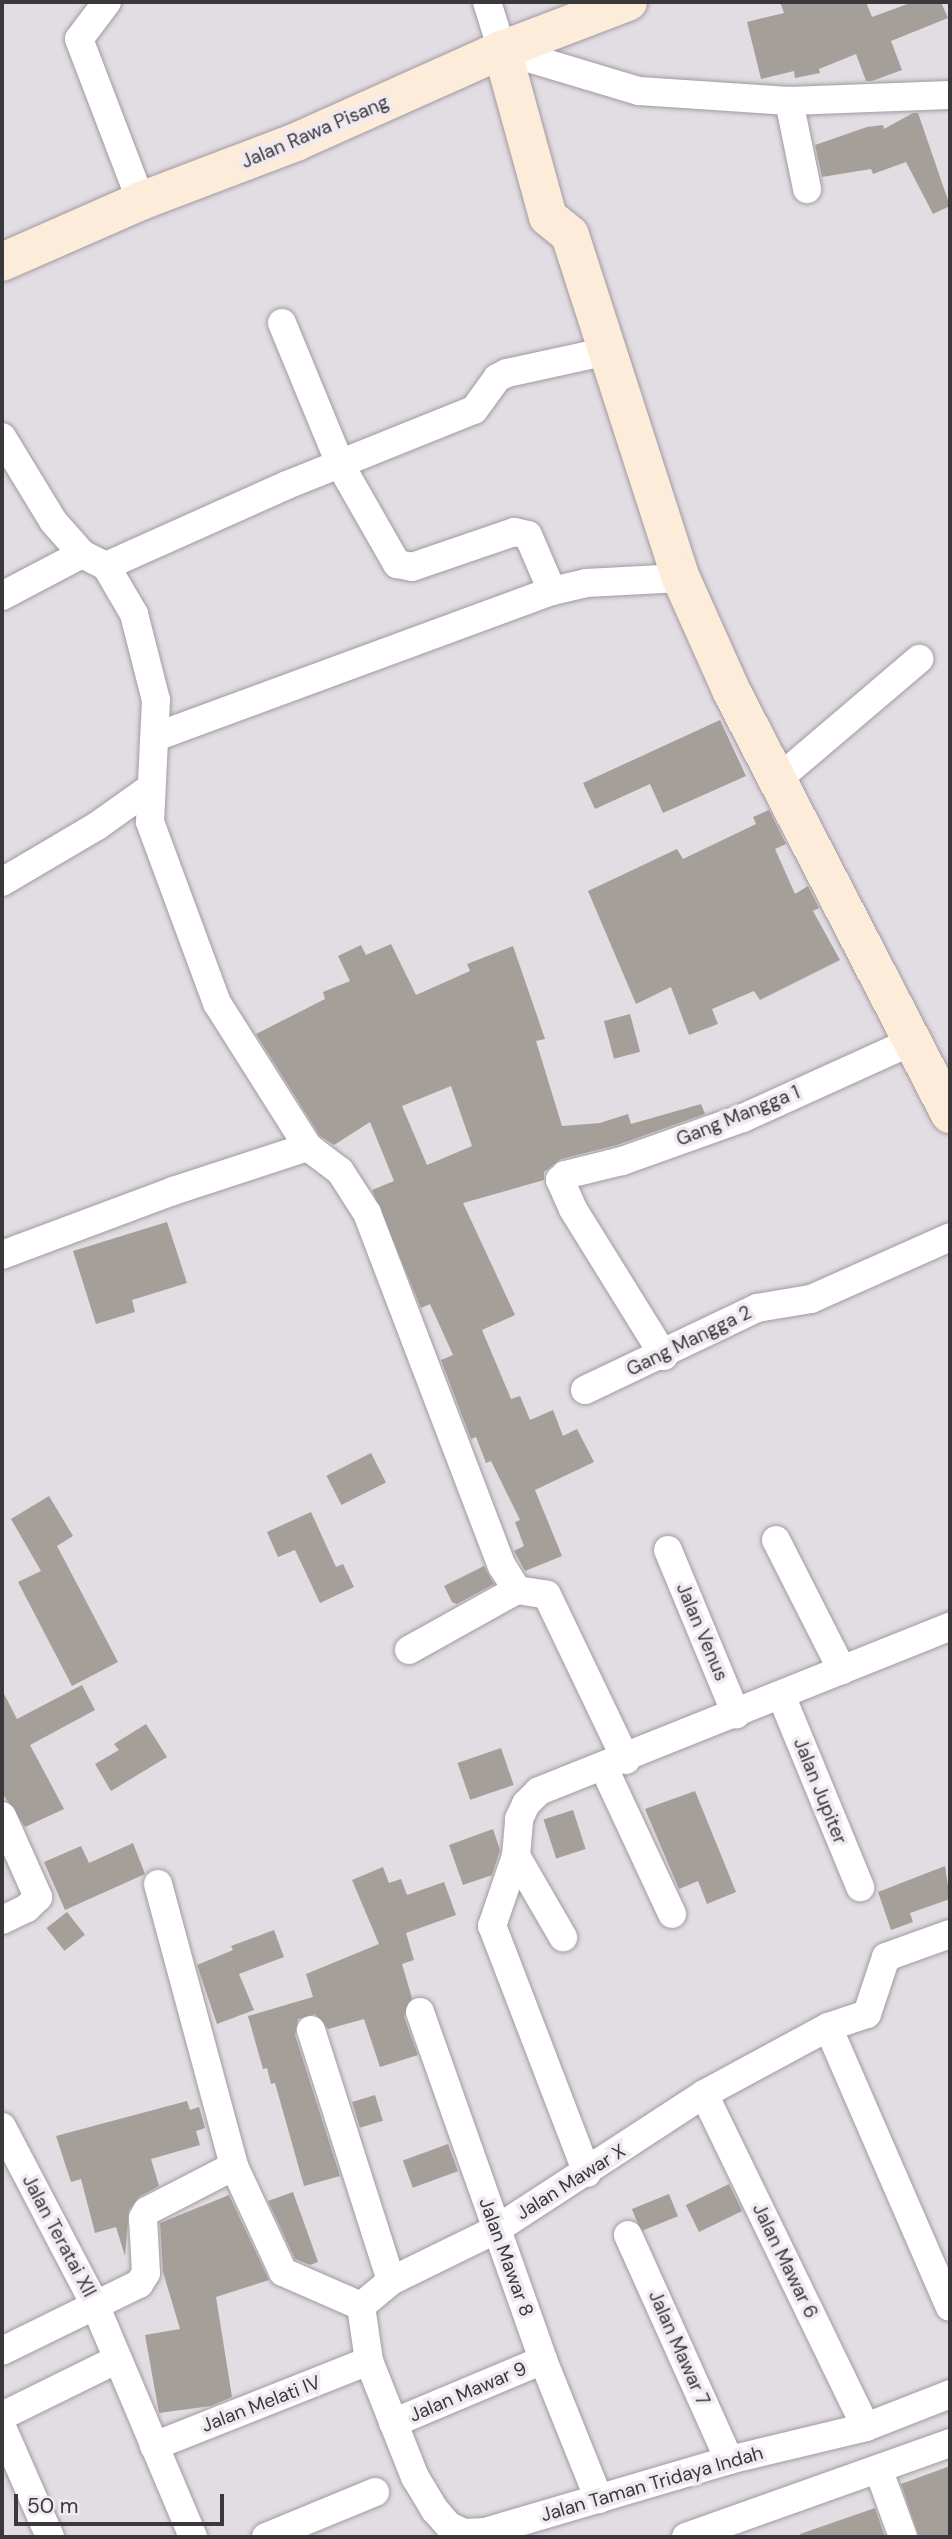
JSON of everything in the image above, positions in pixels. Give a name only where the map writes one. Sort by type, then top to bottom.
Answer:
[{"type":"street","points":[[107,2],[79,39],[141,201]]},
{"type":"street","points":[[487,2],[548,217],[570,235],[681,578],[732,692],[950,1114]]},
{"type":"street","name":"Jalan Rawa Pisang","points":[[2,262],[141,201],[296,142],[502,50],[628,2]]},
{"type":"street","points":[[502,50],[639,91],[789,101],[950,96]]},
{"type":"street","points":[[789,101],[807,189]]},
{"type":"street","points":[[282,323],[341,466],[397,564],[412,567],[493,538],[528,535],[552,591]]},
{"type":"street","points":[[2,596],[341,466],[474,410],[497,378],[507,373],[608,351]]},
{"type":"street","points":[[2,437],[53,521],[94,560],[134,614],[156,700],[158,736],[149,789],[150,822],[217,1003],[308,1147],[340,1171],[367,1213],[502,1566],[517,1590]]},
{"type":"street","points":[[158,736],[552,591],[586,583],[681,578]]},
{"type":"street","points":[[777,780],[919,659]]},
{"type":"street","points":[[2,882],[97,826],[149,789]]},
{"type":"street","name":"Gang Mangga 1","points":[[664,1356],[573,1209],[560,1180],[743,1118],[913,1041]]},
{"type":"street","points":[[2,1255],[173,1191],[308,1147]]},
{"type":"street","name":"Gang Mangga 2","points":[[585,1390],[664,1356],[757,1308],[811,1298],[950,1237]]},
{"type":"street","points":[[776,1540],[842,1670]]},
{"type":"street","name":"Jalan Venus","points":[[667,1550],[736,1714]]},
{"type":"street","points":[[409,1650],[517,1590],[547,1595],[672,1914]]},
{"type":"street","points":[[587,2173],[492,1926],[516,1856],[519,1819],[539,1790],[615,1764],[950,1627]]},
{"type":"street","name":"Jalan Jupiter","points":[[781,1695],[860,1887]]},
{"type":"street","points":[[2,1816],[38,1897],[11,1916]]},
{"type":"street","points":[[516,1856],[563,1937]]},
{"type":"street","points":[[158,1884],[234,2165],[283,2272],[361,2306],[369,2361]]},
{"type":"street","name":"Jalan Mawar X","points":[[361,2306],[391,2281],[496,2229],[587,2173],[704,2094],[828,2026],[867,2014],[886,1957],[950,1934]]},
{"type":"street","name":"Jalan Mawar 8","points":[[421,2012],[543,2360],[599,2500]]},
{"type":"street","points":[[828,2026],[950,2307]]},
{"type":"street","points":[[310,2030],[391,2281]]},
{"type":"street","name":"Jalan Mawar 6","points":[[704,2094],[866,2427]]},
{"type":"street","name":"Jalan Teratai XII","points":[[2,2127],[96,2307],[193,2537]]},
{"type":"street","points":[[2,2351],[96,2307],[143,2279],[143,2218],[147,2211],[234,2165]]},
{"type":"street","name":"Jalan Mawar 7","points":[[628,2235],[729,2460]]},
{"type":"street","points":[[2,2416],[118,2358]]},
{"type":"street","name":"Jalan Mawar 9","points":[[393,2423],[543,2360]]},
{"type":"street","name":"Jalan Taman Tridaya Indah","points":[[369,2361],[393,2423],[435,2510],[449,2526],[464,2533],[485,2532],[729,2460],[866,2427],[950,2394]]},
{"type":"street","name":"Jalan Melati IV","points":[[154,2446],[369,2361]]},
{"type":"street","points":[[2,2427],[50,2537]]},
{"type":"street","points":[[686,2537],[748,2527],[950,2443]]},
{"type":"street","points":[[879,2471],[903,2537]]},
{"type":"street","points":[[266,2537],[375,2492]]},
{"type":"building","points":[[780,2],[866,2],[872,17],[913,2],[941,2],[948,18],[891,41],[902,70],[872,81],[866,81],[856,54],[819,69],[820,73],[795,78],[794,71],[761,79],[747,22],[784,13]]},
{"type":"building","points":[[913,113],[918,113],[950,206],[933,214],[906,162],[873,174],[871,169],[822,177],[815,145],[867,127],[883,125],[884,129]]},
{"type":"building","points":[[720,720],[746,776],[663,813],[650,784],[595,809],[583,783]]},
{"type":"building","points":[[769,810],[786,844],[775,849],[795,894],[808,886],[819,908],[813,911],[840,960],[760,1000],[754,991],[712,1009],[718,1024],[689,1035],[671,987],[636,1004],[588,891],[677,849],[683,859],[756,824],[753,817]]},
{"type":"building","points":[[391,944],[416,995],[470,971],[467,964],[513,946],[545,1039],[536,1041],[562,1126],[600,1123],[628,1114],[631,1124],[701,1104],[705,1114],[617,1145],[561,1159],[544,1172],[544,1180],[463,1203],[515,1315],[482,1330],[511,1399],[520,1396],[530,1420],[553,1410],[563,1436],[577,1429],[594,1462],[535,1490],[562,1556],[525,1571],[514,1551],[524,1546],[515,1522],[520,1520],[491,1461],[486,1463],[476,1437],[471,1439],[441,1360],[453,1355],[430,1304],[421,1308],[372,1190],[394,1181],[370,1122],[334,1145],[320,1136],[256,1034],[325,999],[323,992],[350,981],[338,956],[361,945],[366,955]],"holes":[[[451,1086],[472,1146],[427,1165],[402,1106]]]},
{"type":"building","points":[[630,1014],[640,1052],[614,1059],[604,1021]]},
{"type":"building","points":[[167,1222],[187,1283],[132,1300],[135,1312],[96,1324],[73,1251]]},
{"type":"building","points":[[371,1453],[386,1482],[341,1505],[326,1476]]},
{"type":"building","points":[[49,1496],[73,1536],[57,1546],[118,1662],[72,1686],[18,1582],[41,1571],[11,1519]]},
{"type":"building","points":[[311,1512],[336,1567],[343,1564],[354,1587],[320,1603],[295,1550],[278,1557],[267,1532]]},
{"type":"building","points":[[484,1566],[494,1584],[457,1604],[452,1602],[444,1586]]},
{"type":"building","points":[[82,1685],[95,1710],[30,1745],[64,1809],[25,1827],[2,1793],[2,1690],[17,1719]]},
{"type":"building","points":[[146,1724],[167,1757],[111,1791],[95,1764],[119,1750],[114,1744]]},
{"type":"building","points":[[501,1748],[514,1785],[470,1800],[458,1763]]},
{"type":"building","points":[[695,1791],[736,1892],[707,1904],[698,1881],[679,1889],[645,1809]]},
{"type":"building","points":[[573,1810],[586,1849],[556,1859],[544,1820]]},
{"type":"building","points":[[493,1829],[500,1850],[492,1875],[463,1885],[449,1845]]},
{"type":"building","points":[[133,1843],[145,1874],[65,1910],[44,1862],[81,1846],[89,1863]]},
{"type":"building","points":[[945,1866],[950,1899],[910,1913],[913,1922],[891,1930],[878,1892]]},
{"type":"building","points":[[383,1867],[389,1883],[401,1879],[407,1895],[444,1882],[456,1915],[406,1933],[414,1960],[402,1964],[412,1998],[404,2017],[418,2055],[380,2067],[364,2019],[328,2029],[315,2014],[298,2019],[295,2035],[340,2176],[304,2186],[275,2083],[271,2084],[267,2068],[263,2069],[248,2016],[313,1997],[306,1974],[379,1944],[352,1880]]},
{"type":"building","points":[[67,1912],[85,1935],[64,1951],[47,1928]]},
{"type":"building","points":[[274,1930],[284,1957],[239,1974],[254,2010],[217,2024],[197,1965],[233,1950],[231,1946]]},
{"type":"building","points":[[375,2095],[383,2121],[360,2128],[352,2102]]},
{"type":"building","points":[[187,2101],[190,2110],[199,2107],[205,2128],[196,2131],[200,2145],[151,2159],[159,2186],[139,2197],[129,2210],[125,2256],[116,2227],[95,2233],[81,2179],[71,2182],[56,2136]]},
{"type":"building","points":[[448,2144],[458,2171],[413,2188],[403,2160]]},
{"type":"building","points":[[729,2184],[742,2211],[699,2232],[686,2205]]},
{"type":"building","points":[[293,2192],[318,2262],[310,2265],[295,2259],[268,2201]]},
{"type":"building","points":[[669,2194],[678,2216],[641,2231],[632,2209]]},
{"type":"building","points":[[229,2195],[269,2280],[216,2297],[232,2397],[211,2406],[159,2413],[145,2335],[180,2329],[163,2272],[160,2223]]},
{"type":"building","points":[[950,2466],[950,2537],[919,2537],[901,2484]]},
{"type":"building","points":[[875,2508],[885,2537],[801,2537],[800,2534]]}]
